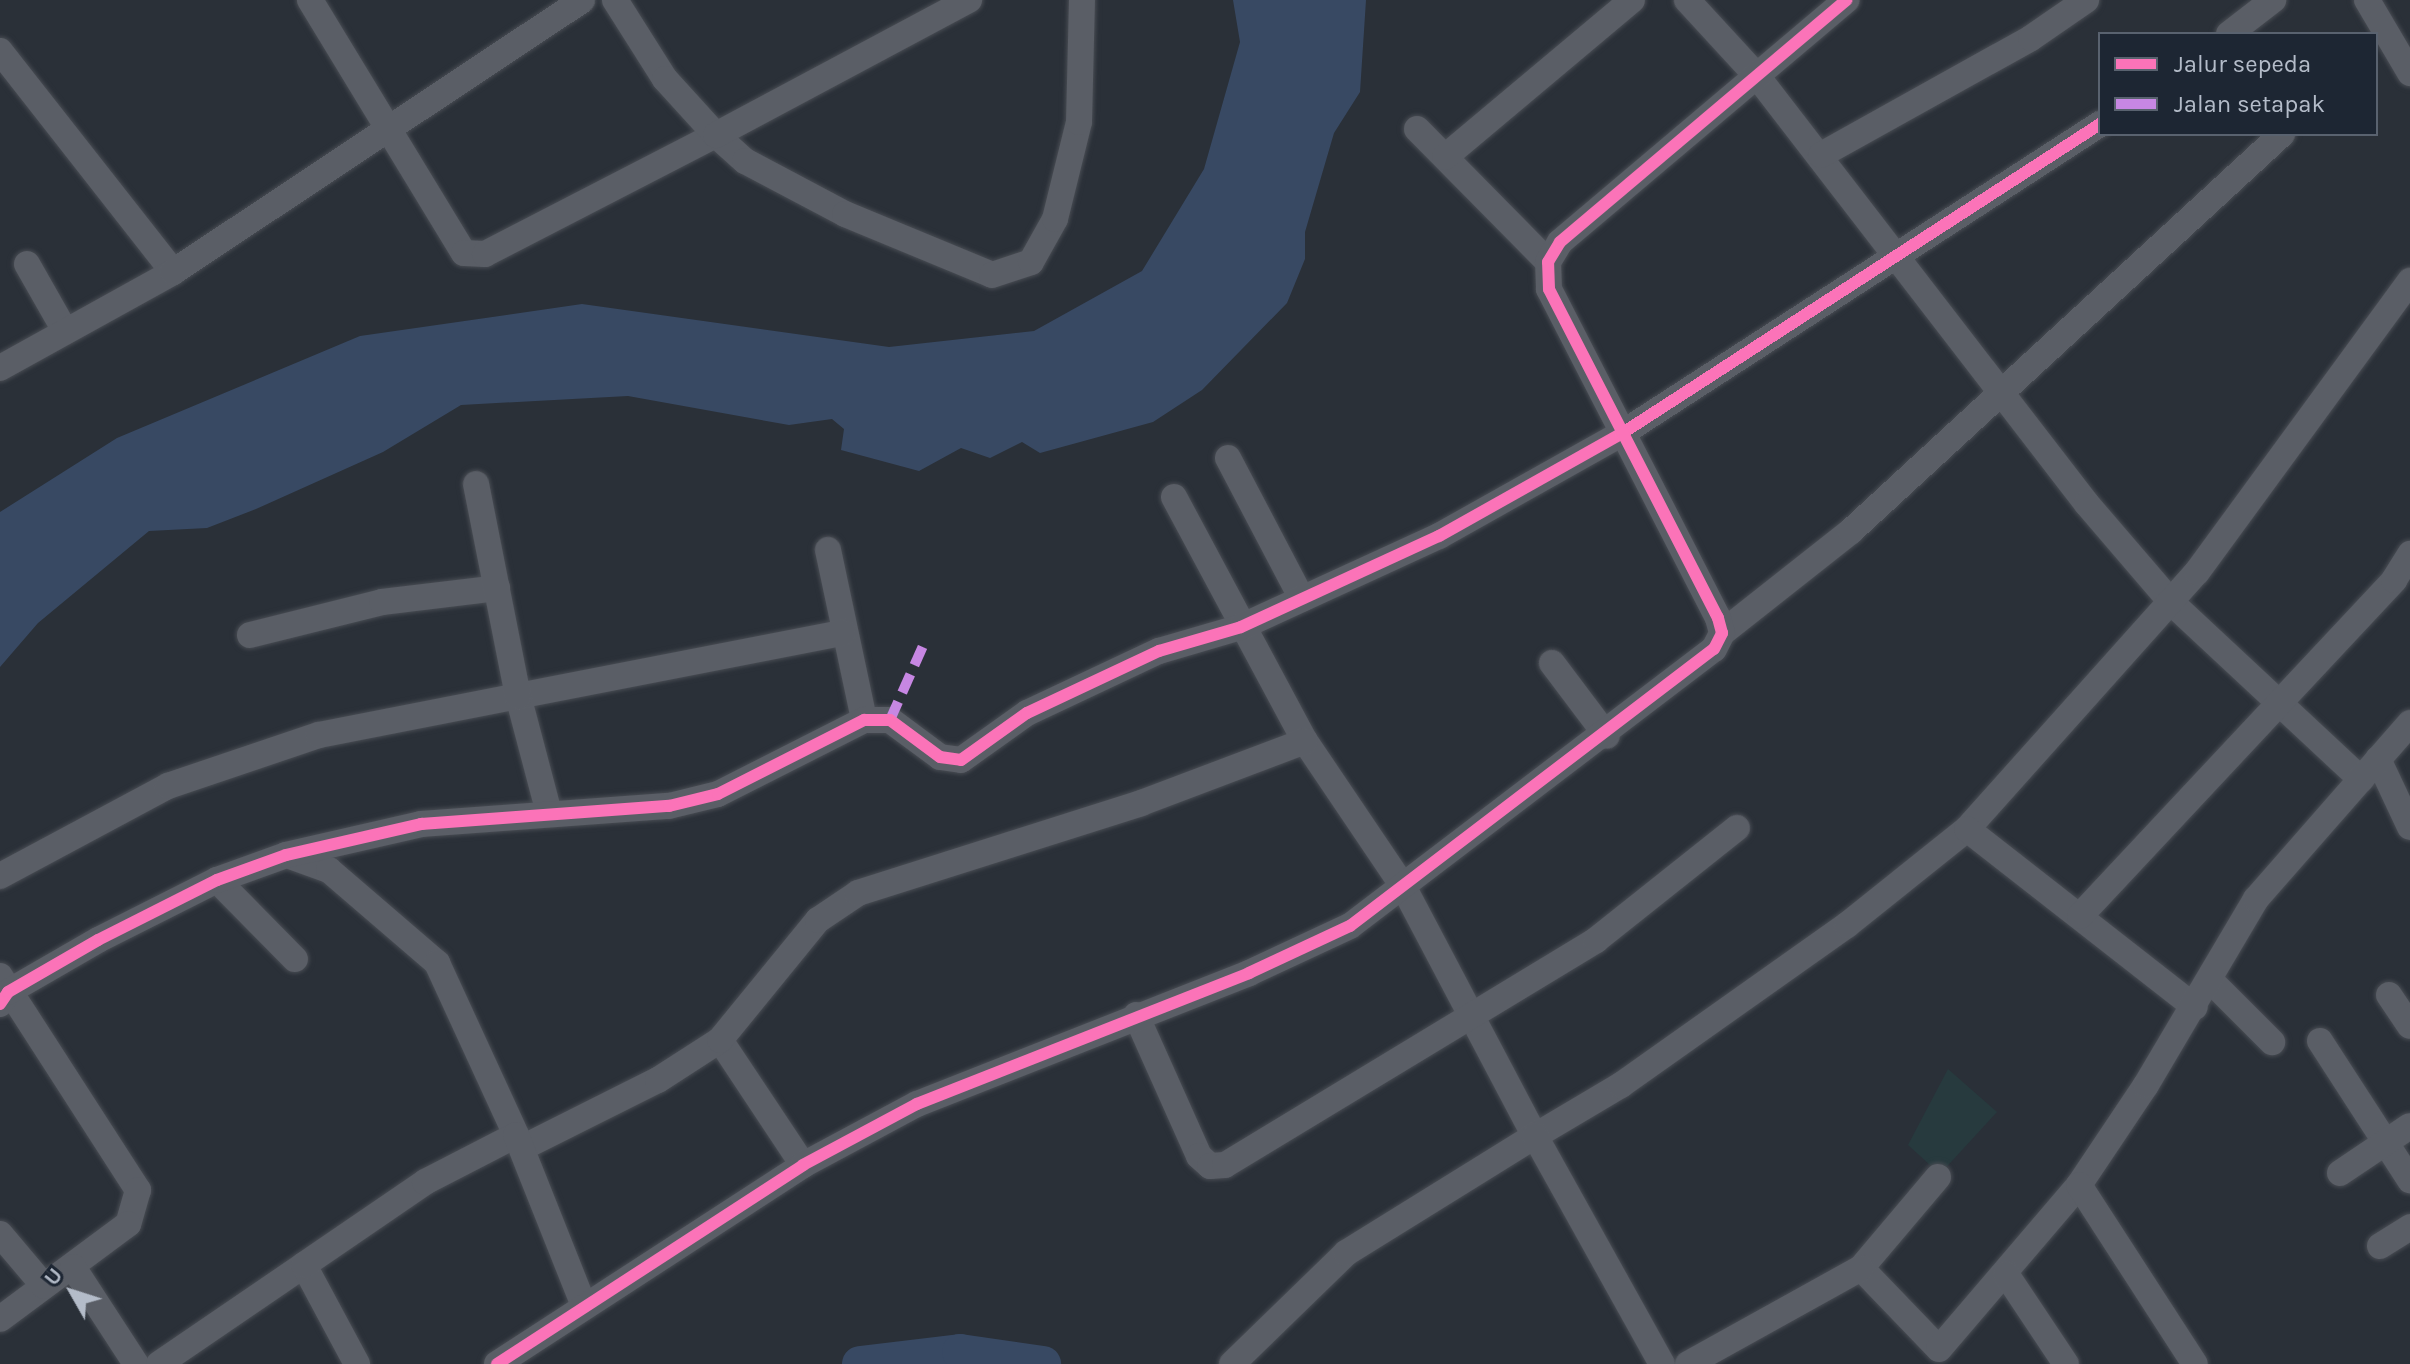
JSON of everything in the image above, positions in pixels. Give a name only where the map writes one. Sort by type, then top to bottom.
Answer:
[{"type":"street","points":[[310,0],[454,239],[473,257],[716,135],[969,0]]},
{"type":"street","points":[[0,368],[173,272],[582,0]]},
{"type":"street","points":[[615,0],[665,79],[716,135],[745,161],[845,214],[992,275],[1022,269],[1038,255],[1055,219],[1079,122],[1082,0]]},
{"type":"street","points":[[1445,157],[1632,0]]},
{"type":"street","points":[[1687,0],[1757,76],[1821,155],[1898,252],[2001,396],[2171,602],[2278,703],[2369,769],[2410,827]]},
{"type":"street","points":[[1722,633],[1549,289],[1548,262],[1560,242],[1846,0]]},
{"type":"street","points":[[1821,155],[2031,38],[2086,0]]},
{"type":"street","points":[[2232,32],[2273,0]]},
{"type":"street","points":[[2367,0],[2398,52]]},
{"type":"street","points":[[0,51],[173,272]]},
{"type":"street","points":[[0,1319],[128,1224],[138,1190],[3,991],[217,880],[286,855],[421,824],[669,806],[718,794],[864,720],[890,720],[940,757],[961,760],[1027,713],[1132,663],[1241,627],[1439,536],[1621,434],[2098,125]]},
{"type":"street","points":[[1417,129],[1548,262]]},
{"type":"street","points":[[497,1364],[803,1165],[917,1104],[1350,926],[1607,736],[1714,649],[1722,633],[1851,531],[2280,136]]},
{"type":"street","points":[[27,264],[65,331]]},
{"type":"street","points":[[1232,1364],[1346,1253],[1621,1085],[1847,925],[1967,829],[2171,602],[2410,281]]},
{"type":"street","points":[[1228,458],[1302,599]]},
{"type":"street","points":[[476,484],[518,696],[549,813]]},
{"type":"street","points":[[1174,497],[1241,627],[1305,741],[1404,888],[1535,1136],[1662,1364]]},
{"type":"street","points":[[828,550],[843,633],[864,720]]},
{"type":"street","points":[[2080,916],[2394,580],[2410,554]]},
{"type":"street","points":[[250,635],[382,602],[497,588]]},
{"type":"street","points":[[0,876],[168,786],[319,735],[843,633]]},
{"type":"street","points":[[1552,663],[1607,736]]},
{"type":"street","points":[[1861,1268],[1944,1356],[2079,1185],[2195,1007],[2256,899],[2410,723]]},
{"type":"street","points":[[159,1364],[425,1182],[658,1080],[720,1040],[818,920],[858,893],[1141,803],[1305,741]]},
{"type":"street","points":[[1136,1015],[1199,1156],[1210,1166],[1225,1165],[1596,940],[1737,828]]},
{"type":"street","points":[[1967,829],[2195,1007]]},
{"type":"street","points":[[286,855],[329,870],[437,963],[519,1142],[584,1306]]},
{"type":"street","points":[[217,880],[295,959]]},
{"type":"street","points":[[2210,980],[2272,1042]]},
{"type":"street","points":[[2389,995],[2410,1026]]},
{"type":"street","points":[[720,1040],[803,1165]]},
{"type":"street","points":[[2320,1041],[2410,1180]]},
{"type":"street","points":[[2340,1173],[2410,1126]]},
{"type":"street","points":[[1688,1364],[1861,1268],[1938,1177]]},
{"type":"street","points":[[2079,1185],[2195,1364]]},
{"type":"street","points":[[2380,1246],[2410,1227]]},
{"type":"street","points":[[0,1234],[44,1286]]},
{"type":"street","points":[[304,1265],[357,1364]]},
{"type":"street","points":[[73,1267],[136,1364]]},
{"type":"street","points":[[2006,1274],[2066,1364]]},
{"type":"green space","points":[[1948,1069],[1997,1112],[1940,1174],[1908,1145]]},
{"type":"water","points":[[1233,0],[1366,0],[1360,92],[1334,133],[1305,232],[1305,259],[1287,303],[1202,390],[1153,422],[1040,453],[1022,442],[990,458],[961,448],[919,471],[841,450],[844,429],[832,419],[789,425],[628,396],[461,405],[383,452],[256,509],[207,528],[149,531],[38,623],[0,667],[0,512],[117,438],[360,336],[582,304],[889,347],[1034,331],[1142,271],[1204,169],[1240,42]]},
{"type":"waterway","points":[[860,1364],[960,1352],[1043,1364]]},
{"type":"marked path","points":[[890,720],[926,639]]},
{"type":"cycle path","points":[[497,1364],[803,1165],[917,1104],[1249,973],[1350,926],[1714,649],[1722,633],[1718,618],[1549,289],[1548,262],[1560,242],[1846,0]]},
{"type":"cycle path","points":[[0,1004],[8,992],[98,940],[217,880],[286,855],[421,824],[669,806],[718,794],[864,720],[890,720],[940,757],[961,760],[1027,713],[1159,651],[1241,627],[1439,536],[1621,434],[2098,125]]}]
